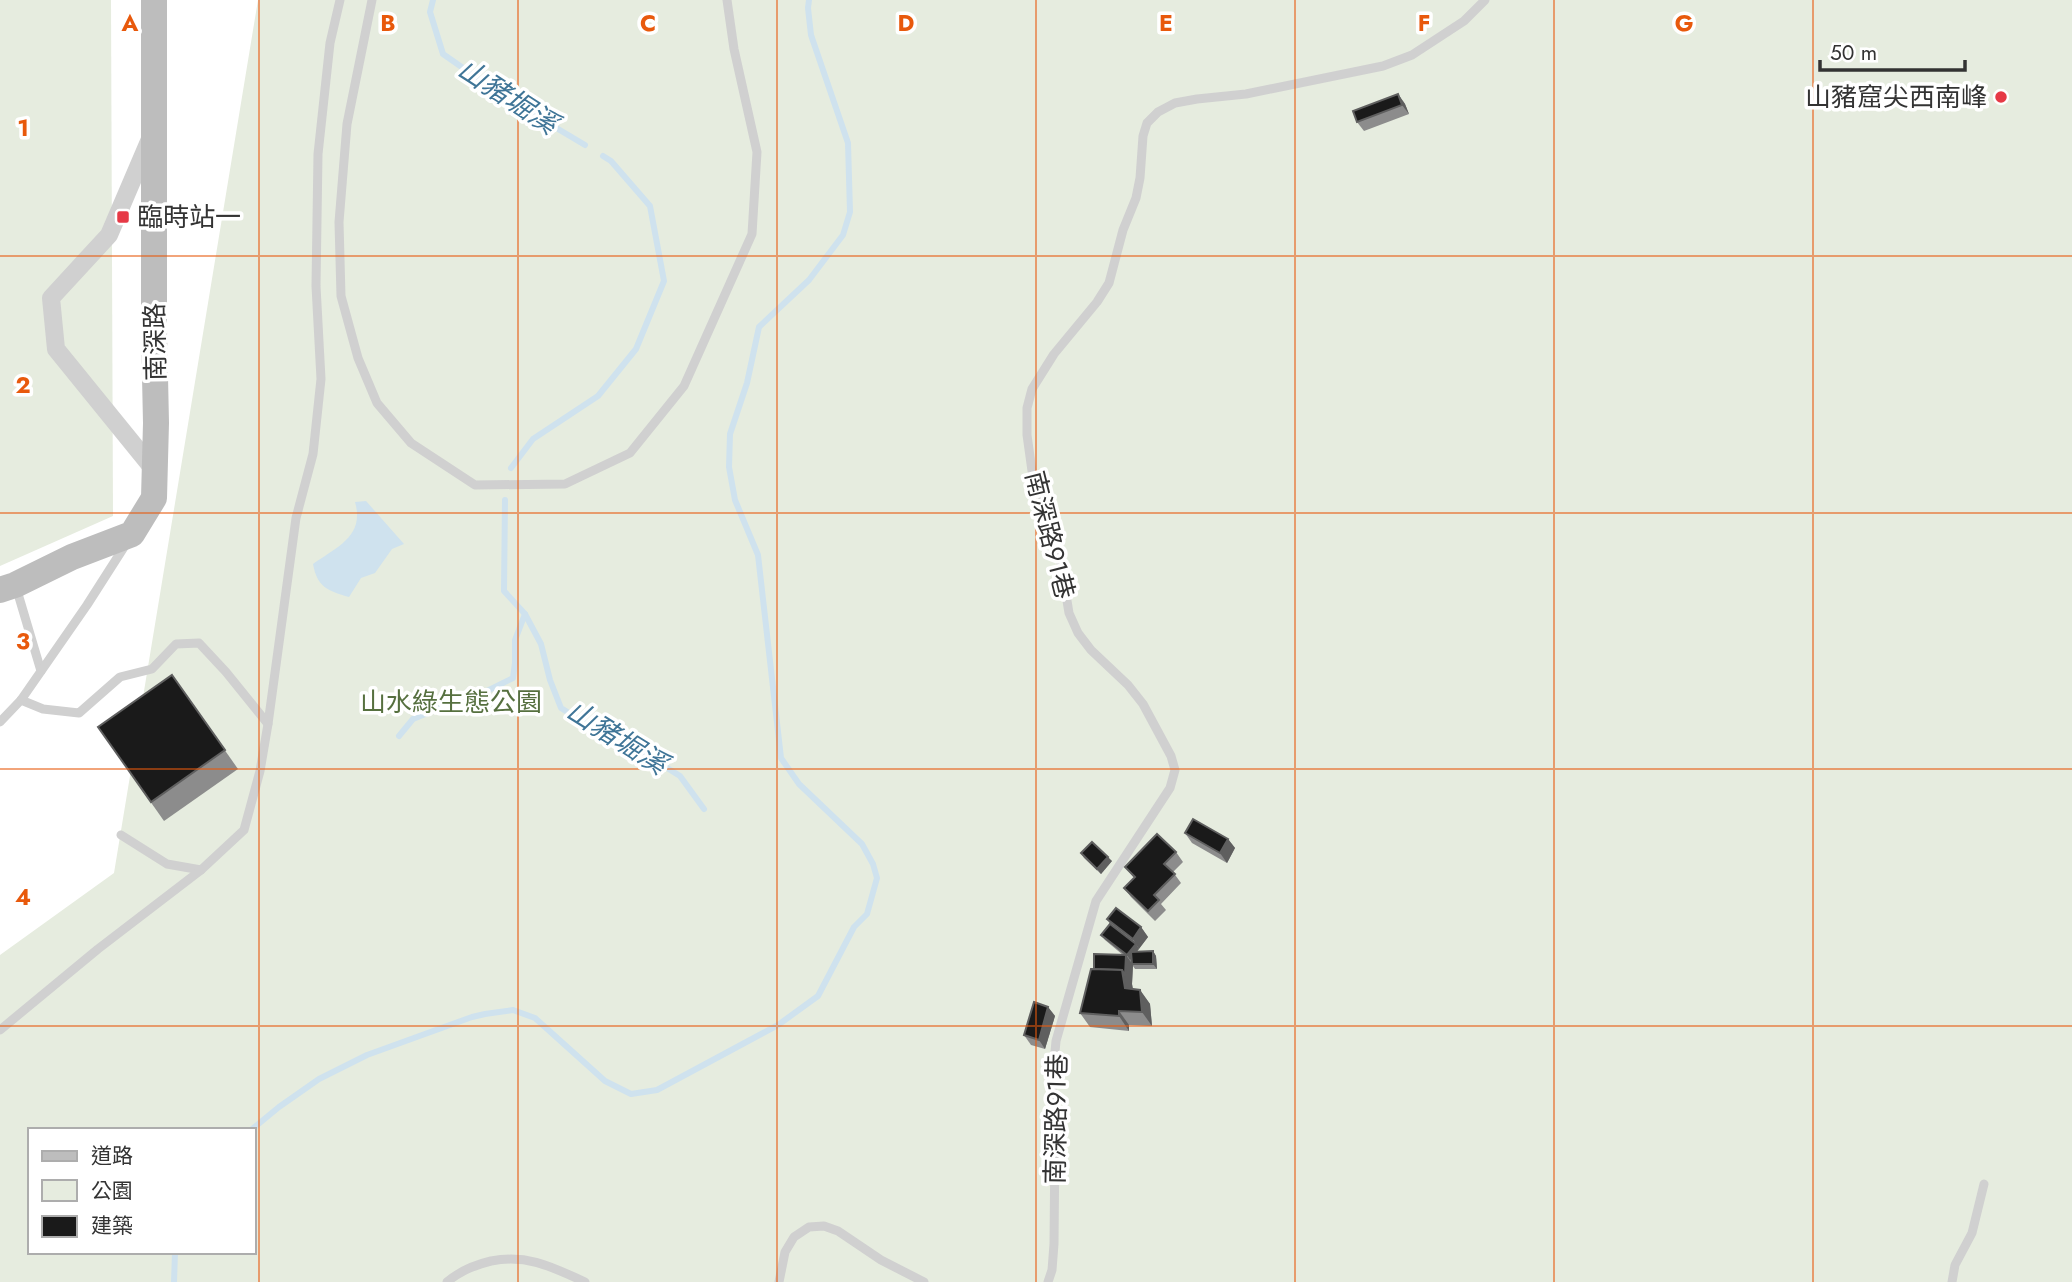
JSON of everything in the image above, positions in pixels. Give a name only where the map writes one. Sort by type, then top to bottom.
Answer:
[{"type":"main road","name":"南深路","points":[[132,534],[154,498],[154,0]]},
{"type":"main road","points":[[8,587],[72,557],[132,534]]},
{"type":"street","points":[[155,127],[109,236],[51,298],[56,349],[155,471]]},
{"type":"lane","points":[[0,1030],[98,949],[201,870],[244,830],[260,771],[296,519],[313,454],[321,379],[316,286],[318,154],[330,43],[340,0]]},
{"type":"lane","points":[[372,0],[347,124],[339,222],[341,296],[358,358],[377,403],[411,443],[475,485],[488,485],[565,484],[630,453],[684,386],[752,234],[757,152],[734,49],[727,0]]},
{"type":"lane","name":"南深路91巷","points":[[1048,1282],[1054,1244],[1055,1138],[1052,1084],[1056,1041],[1096,901],[1170,788],[1175,770],[1171,756],[1143,704],[1128,685],[1091,650],[1078,633],[1069,613],[1049,513],[1032,471],[1027,435],[1027,408],[1032,389],[1054,354],[1097,302],[1109,283],[1123,230],[1136,198],[1143,136],[1147,123],[1158,112],[1175,103],[1246,94],[1383,66],[1412,55],[1464,22],[1485,0]]},
{"type":"lane","points":[[0,722],[22,700],[132,534]]},
{"type":"lane","points":[[8,587],[41,671]]},
{"type":"lane","points":[[22,700],[43,709],[79,713],[120,677],[152,669],[176,644],[199,643],[268,724]]},
{"type":"lane","points":[[121,835],[167,864],[201,870]]},
{"type":"lane","points":[[1952,1282],[1955,1265],[1972,1233],[1984,1184]]},
{"type":"lane","points":[[779,1282],[785,1252],[794,1237],[809,1227],[824,1226],[838,1231],[881,1260],[924,1282]]},
{"type":"lane","points":[[447,1282],[456,1274],[477,1264],[506,1258],[526,1259],[547,1265],[584,1282]]},
{"type":"green space","points":[[0,0],[111,0],[113,516],[0,566]]},
{"type":"green space","name":"山水綠生態公園","points":[[258,0],[2072,0],[2072,1282],[0,1282],[0,955],[114,873]]},
{"type":"water","points":[[366,501],[404,544],[392,549],[375,573],[361,578],[349,597],[325,587],[317,578],[313,564],[347,539],[356,524],[355,502]]},
{"type":"building","points":[[1398,94],[1402,105],[1357,122],[1353,111]]},
{"type":"building","points":[[172,675],[225,750],[151,802],[98,727]]},
{"type":"building","points":[[1193,819],[1228,839],[1220,853],[1185,833]]},
{"type":"building","points":[[1157,834],[1176,852],[1164,864],[1175,874],[1154,895],[1159,900],[1148,911],[1124,888],[1135,877],[1125,867]]},
{"type":"building","points":[[1092,842],[1108,857],[1097,869],[1081,853]]},
{"type":"building","points":[[1116,908],[1141,927],[1133,939],[1107,919]]},
{"type":"building","points":[[1110,924],[1136,944],[1127,955],[1101,935]]},
{"type":"building","points":[[1153,951],[1153,964],[1132,964],[1131,952]]},
{"type":"building","points":[[1094,954],[1126,955],[1125,975],[1122,970],[1094,969]]},
{"type":"building","points":[[1091,969],[1122,970],[1125,988],[1140,990],[1142,1012],[1119,1011],[1119,1016],[1080,1013]]},
{"type":"building","points":[[1034,1002],[1048,1007],[1039,1040],[1024,1035]]},
{"type":"waterway","name":"山豬堀溪","points":[[433,0],[430,12],[443,54],[506,98],[585,145]]},
{"type":"waterway","points":[[253,1128],[319,1079],[367,1055],[472,1017],[513,1010],[535,1018],[605,1081],[631,1094],[657,1090],[778,1025],[818,996],[854,927],[867,914],[877,878],[862,844],[799,784],[781,758],[758,555],[735,500],[729,467],[730,434],[747,383],[759,327],[809,280],[843,235],[850,212],[848,143],[811,35],[809,0]]},
{"type":"waterway","name":"山豬堀溪","points":[[511,468],[533,439],[598,396],[636,349],[664,281],[650,206],[611,161],[603,156]]},
{"type":"waterway","name":"山豬堀溪","points":[[505,500],[504,591],[525,614],[541,644],[550,680],[561,708],[680,776],[704,809]]},
{"type":"waterway","points":[[399,736],[413,719],[455,702],[481,708],[487,691],[513,678],[515,640],[525,614]]},
{"type":"waterway","points":[[174,1282],[175,1254]]},
{"type":"place","name":"山豬窟尖西南峰","points":[[2001,97]]},
{"type":"place","name":"臨時站一","points":[[123,217]]}]
